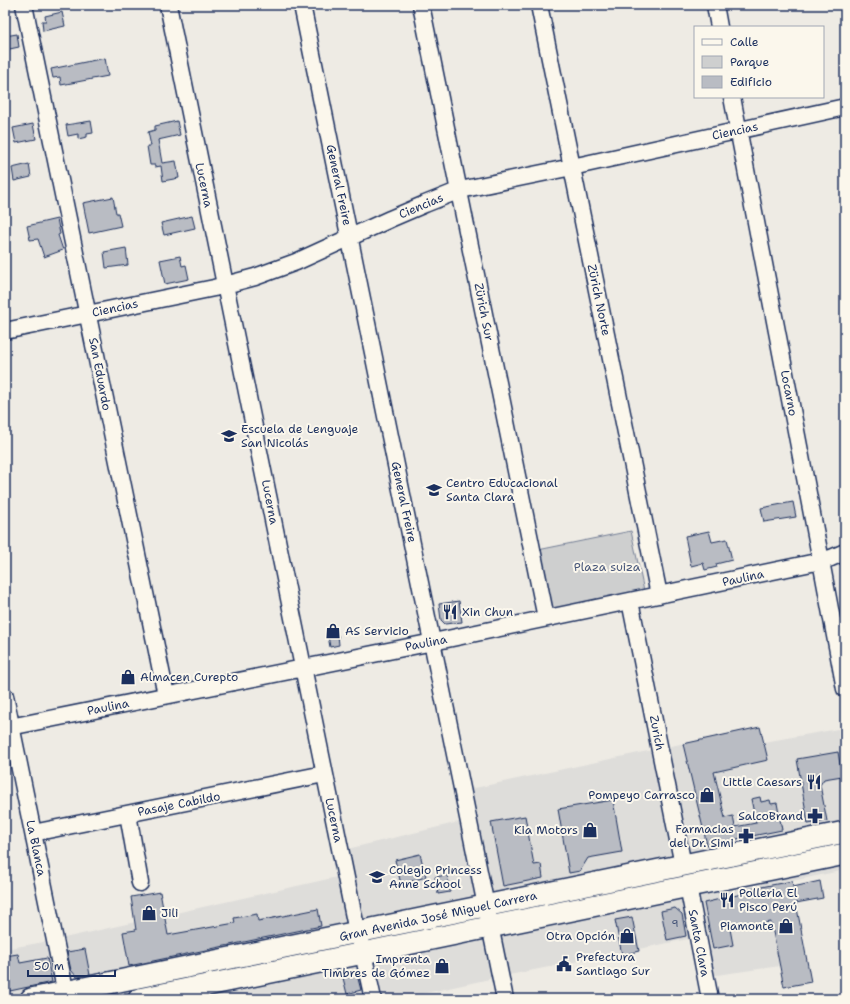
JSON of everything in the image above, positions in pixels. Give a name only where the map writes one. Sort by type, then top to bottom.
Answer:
[{"type":"main road","name":"Gran Avenida José Miguel Carrera","points":[[31,999],[67,995],[185,967],[845,832]]},
{"type":"main road","name":"Gran Avenida José Miguel Carrera","points":[[139,999],[191,994],[363,953],[845,854]]},
{"type":"street","name":"San Eduardo","points":[[24,5],[166,696]]},
{"type":"street","name":"Lucerna","points":[[168,5],[324,774],[357,932],[373,999]]},
{"type":"street","name":"General Freire","points":[[302,5],[505,999]]},
{"type":"street","name":"Zürich Sur","points":[[421,5],[460,190],[546,618]]},
{"type":"street","name":"Zürich Norte","points":[[539,5],[659,595]]},
{"type":"street","points":[[715,5],[719,26]]},
{"type":"street","name":"Locarno","points":[[732,98],[845,689]]},
{"type":"street","name":"Ciencias","points":[[5,331],[225,286],[255,277],[296,262],[425,204],[460,190],[845,107]]},
{"type":"street","name":"Paulina","points":[[8,727],[659,595],[821,561],[845,552]]},
{"type":"street","name":"Zurich","points":[[630,601],[683,865]]},
{"type":"street","name":"La Blanca","points":[[5,696],[8,727],[33,833],[67,995]]},
{"type":"street","name":"Pasaje Cabildo","points":[[33,833],[324,774]]},
{"type":"street","points":[[128,814],[140,883]]},
{"type":"street","name":"Santa Clara","points":[[688,886],[710,999]]},
{"type":"street","points":[[185,967],[191,994]]},
{"type":"shaded area","points":[[760,727],[764,742],[844,728],[845,870],[792,881],[811,982],[784,987],[780,966],[703,977],[693,938],[494,978],[399,999],[5,999],[5,949],[55,940],[337,877],[331,853],[459,822],[456,792]]},
{"type":"green space","name":"Plaza suiza","points":[[631,531],[644,591],[550,610],[538,550]]},
{"type":"building","points":[[62,12],[65,26],[43,31],[42,21],[46,21],[45,16]]},
{"type":"building","points":[[17,34],[19,47],[5,50],[5,36]]},
{"type":"building","points":[[105,58],[108,76],[61,85],[60,77],[53,78],[51,69]]},
{"type":"building","points":[[91,121],[93,133],[87,134],[87,137],[78,139],[78,134],[68,136],[66,125]]},
{"type":"building","points":[[177,121],[180,135],[158,140],[162,163],[176,161],[179,178],[163,181],[161,166],[155,167],[155,165],[150,165],[147,146],[151,146],[148,132],[155,130],[155,126]]},
{"type":"building","points":[[33,124],[36,139],[16,143],[13,128]]},
{"type":"building","points":[[29,164],[31,177],[14,181],[12,168]]},
{"type":"building","points":[[113,197],[116,213],[118,213],[121,226],[89,233],[83,203]]},
{"type":"building","points":[[192,216],[195,228],[164,235],[161,223]]},
{"type":"building","points":[[57,219],[60,234],[58,235],[63,250],[44,257],[38,239],[30,240],[27,226]]},
{"type":"building","points":[[126,248],[128,265],[106,268],[104,252]]},
{"type":"building","points":[[180,256],[182,266],[186,265],[189,279],[165,284],[160,260]]},
{"type":"building","points":[[793,502],[796,517],[764,522],[761,508]]},
{"type":"building","points":[[709,531],[712,542],[727,539],[732,560],[716,564],[717,567],[705,570],[703,563],[691,566],[685,536]]},
{"type":"building","name":"Xin Chun","points":[[459,601],[462,622],[445,624],[441,620],[439,604]]},
{"type":"building","points":[[338,635],[339,645],[330,647],[328,636]]},
{"type":"building","name":"Pompeyo Carrasco","points":[[760,727],[768,760],[714,772],[725,818],[733,816],[735,827],[756,823],[751,799],[760,797],[761,802],[770,800],[771,804],[777,803],[782,830],[707,845],[683,744]]},
{"type":"building","points":[[838,752],[842,776],[824,779],[820,785],[827,821],[808,824],[797,759]]},
{"type":"building","name":"Kia Motors","points":[[613,800],[622,852],[588,858],[580,871],[569,873],[558,809]]},
{"type":"building","points":[[525,816],[534,865],[541,864],[543,878],[503,886],[491,822]]},
{"type":"building","points":[[420,854],[426,877],[401,884],[395,860]]},
{"type":"building","points":[[447,875],[450,892],[438,894],[435,877]]},
{"type":"building","points":[[792,881],[793,887],[820,881],[823,898],[796,903],[811,982],[784,987],[771,922],[730,929],[733,945],[713,949],[704,903],[742,894],[741,891]]},
{"type":"building","points":[[160,892],[168,935],[235,923],[234,918],[257,914],[258,921],[318,909],[321,926],[129,966],[123,932],[136,930],[131,897]]},
{"type":"building","points":[[675,908],[682,914],[686,936],[667,940],[661,911]]},
{"type":"building","name":"Otra Opción","points":[[632,917],[639,951],[622,955],[615,920]]},
{"type":"building","points":[[85,949],[90,975],[77,977],[71,970],[67,952]]},
{"type":"building","points":[[18,954],[20,963],[47,958],[52,982],[5,992],[5,956]]},
{"type":"building","points":[[357,975],[361,990],[347,994],[343,978]]},
{"type":"place","name":"Escuela de Lenguaje San Nicolás","points":[[229,436]]},
{"type":"place","name":"Centro Educacional Santa Clara","points":[[434,490]]},
{"type":"place","name":"Xin Chun","points":[[450,612]]},
{"type":"place","name":"AS Servicio","points":[[333,631]]},
{"type":"place","name":"Almacen Curepto","points":[[128,677]]},
{"type":"place","name":"Little Caesars","points":[[814,782]]},
{"type":"place","name":"Pompeyo Carrasco","points":[[707,795]]},
{"type":"place","name":"SalcoBrand","points":[[815,816]]},
{"type":"place","name":"Kia Motors","points":[[590,830]]},
{"type":"place","name":"Farmacias del Dr. Simi","points":[[746,836]]},
{"type":"place","name":"Colegio Princess Anne School","points":[[377,877]]},
{"type":"place","name":"Polleria El Pisco Perú","points":[[727,900]]},
{"type":"place","name":"Jili","points":[[149,913]]},
{"type":"place","name":"Piamonte","points":[[786,926]]},
{"type":"place","name":"Otra Opción","points":[[627,936]]},
{"type":"place","name":"Prefectura Santiago Sur","points":[[564,964]]},
{"type":"place","name":"Imprenta Timbres de Gómez","points":[[442,966]]}]
